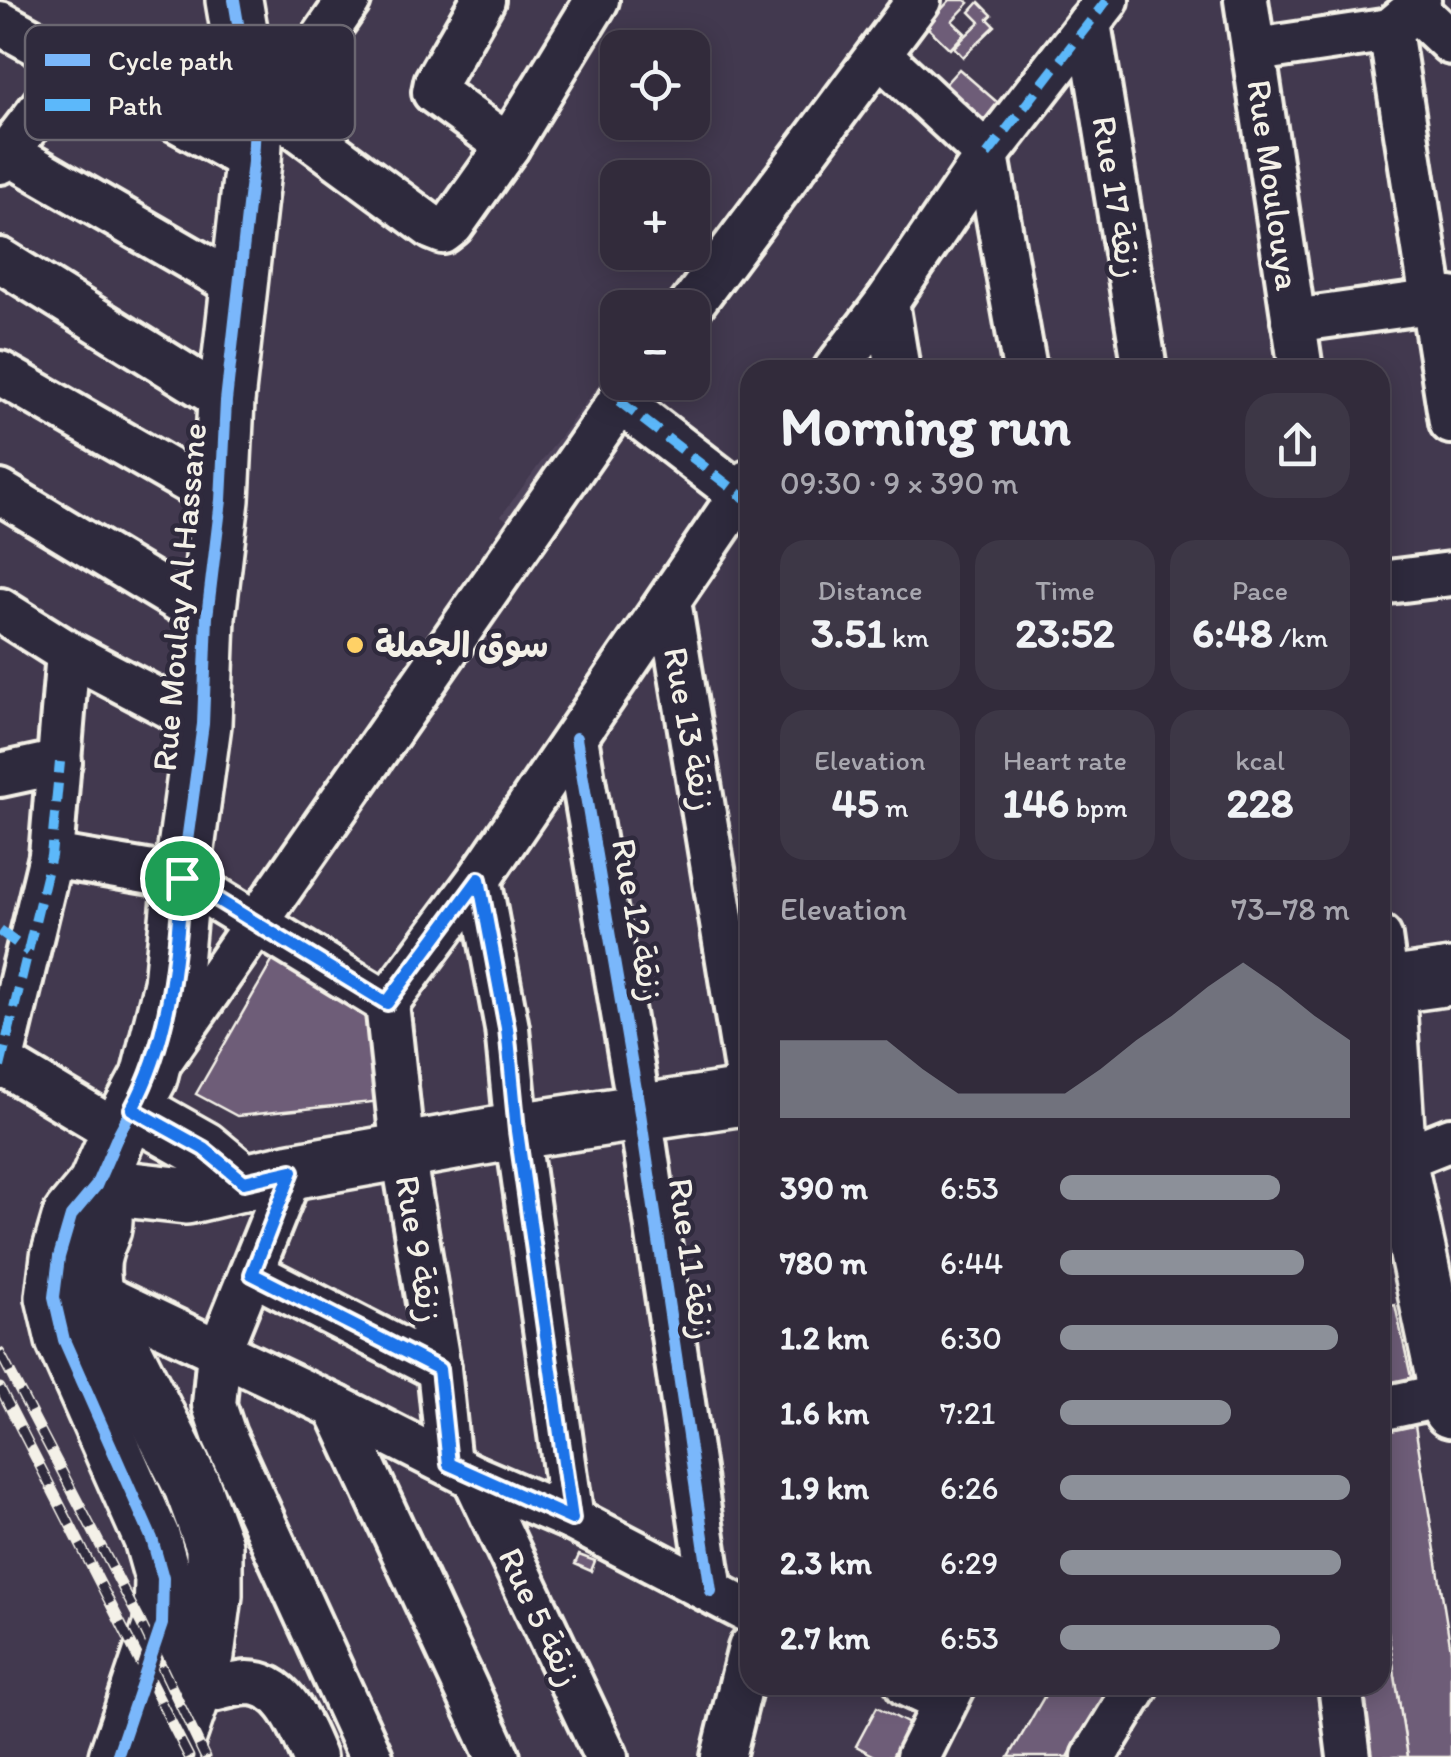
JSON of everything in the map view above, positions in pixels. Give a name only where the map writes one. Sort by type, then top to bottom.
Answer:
[{"type":"street","name":"Rue Moulay Al Hassane","points":[[234,0],[239,25]]},
{"type":"street","points":[[332,25],[349,0]]},
{"type":"street","points":[[483,0],[434,92],[508,146]]},
{"type":"street","points":[[274,140],[444,232],[508,146],[597,0]]},
{"type":"street","points":[[702,290],[919,0]]},
{"type":"street","name":"Rue Moulouya","points":[[1246,0],[1299,360]]},
{"type":"street","points":[[843,360],[987,155],[1098,12]]},
{"type":"street","name":"Rue 17 زنقة","points":[[1098,12],[1144,360]]},
{"type":"street","points":[[1255,50],[1408,13],[1451,43]]},
{"type":"street","points":[[1408,13],[1443,300],[1451,422]]},
{"type":"street","points":[[0,23],[25,37]]},
{"type":"street","points":[[879,54],[987,155],[1023,360]]},
{"type":"street","points":[[25,130],[4,158],[238,286]]},
{"type":"street","name":"Rue Moulay Al Hassane","points":[[117,1757],[162,1624],[163,1578],[152,1539],[64,1340],[54,1297],[58,1257],[71,1216],[96,1186],[133,1106],[172,984],[203,724],[207,618],[221,500],[226,401],[259,140]]},
{"type":"street","points":[[0,260],[226,401]]},
{"type":"street","points":[[1293,321],[1443,300]]},
{"type":"street","points":[[887,302],[896,360]]},
{"type":"street","points":[[0,372],[221,500]]},
{"type":"street","points":[[133,1106],[254,924],[620,400]]},
{"type":"street","points":[[636,400],[740,487]]},
{"type":"street","points":[[0,492],[207,618]]},
{"type":"street","points":[[51,856],[182,878],[387,1003],[479,879],[740,503]]},
{"type":"street","points":[[1390,581],[1451,574]]},
{"type":"street","name":"Rue 13 زنقة","points":[[669,601],[740,1034]]},
{"type":"street","points":[[0,610],[68,653],[203,724]]},
{"type":"street","points":[[68,653],[51,856],[15,941],[1,1065],[133,1106],[204,1149],[268,1177]]},
{"type":"street","name":"Rue 12 زنقة","points":[[576,738],[640,1113]]},
{"type":"street","points":[[0,775],[60,762]]},
{"type":"street","points":[[479,879],[507,1028],[517,1131],[572,1519]]},
{"type":"street","points":[[1390,971],[1451,977]]},
{"type":"street","name":"Rue 9 زنقة","points":[[387,1003],[403,1152],[439,1369],[462,1471]]},
{"type":"street","points":[[172,1757],[206,1654],[215,1582],[214,1546],[192,1486],[94,1292],[94,1252],[106,1224],[96,1186],[186,1196],[517,1131],[740,1097]]},
{"type":"street","name":"Rue 11 زنقة","points":[[640,1113],[712,1591]]},
{"type":"street","points":[[1390,1168],[1451,1139]]},
{"type":"street","points":[[1390,1172],[1449,1402],[1390,1408]]},
{"type":"street","points":[[268,1177],[252,1274],[219,1352],[214,1405],[224,1435],[372,1757]]},
{"type":"street","points":[[252,1274],[439,1369]]},
{"type":"street","points":[[94,1292],[336,1406],[462,1471],[572,1519],[740,1606]]},
{"type":"street","points":[[336,1406],[498,1757]]},
{"type":"street","name":"Rue 5 زنقة","points":[[462,1471],[606,1757]]},
{"type":"street","points":[[192,1696],[250,1683],[277,1693],[295,1715],[314,1757]]},
{"type":"street","points":[[723,1757],[740,1688]]},
{"type":"street","points":[[918,1757],[934,1695]]},
{"type":"street","points":[[1094,1757],[1132,1695]]},
{"type":"street","points":[[1337,1751],[1340,1695]]},
{"type":"shaded area","points":[[600,383],[600,400],[644,400],[540,543],[501,516]]},
{"type":"building","points":[[950,0],[969,3],[952,21],[965,33],[950,49],[926,26]]},
{"type":"building","points":[[979,2],[992,15],[988,19],[995,26],[963,57],[954,47],[980,22],[970,12]]},
{"type":"building","points":[[959,69],[998,103],[979,126],[939,91]]},
{"type":"building","points":[[281,946],[380,1004],[392,1100],[237,1116],[196,1094]]},
{"type":"building","points":[[1395,1305],[1411,1377],[1390,1394],[1390,1306]]},
{"type":"building","points":[[1414,1419],[1451,1650],[1451,1757],[1408,1757],[1390,1645],[1390,1423]]},
{"type":"building","points":[[579,1555],[595,1561],[591,1571],[575,1564]]},
{"type":"building","points":[[1390,1645],[1408,1757],[1361,1757],[1352,1695],[1390,1695]]},
{"type":"building","points":[[1045,1695],[1105,1695],[1068,1757],[1009,1757]]},
{"type":"building","points":[[877,1707],[909,1724],[892,1757],[877,1757],[856,1746]]},
{"type":"railway","points":[[0,1353],[141,1623],[205,1757]]},
{"type":"railway","points":[[0,1388],[189,1757]]},
{"type":"marked path","points":[[987,155],[1107,0]]},
{"type":"marked path","points":[[619,401],[740,494]]},
{"type":"marked path","points":[[0,1067],[51,856],[60,762]]},
{"type":"marked path","points":[[0,931],[29,952]]},
{"type":"cycle path","points":[[234,0],[238,25]]},
{"type":"cycle path","points":[[117,1757],[162,1624],[163,1578],[152,1539],[64,1340],[54,1297],[59,1257],[71,1216],[96,1186],[149,1077],[172,984],[203,724],[207,617],[254,140]]},
{"type":"cycle path","points":[[576,738],[640,1113],[711,1591]]},
{"type":"place","name":"سوق الجملة","points":[[355,645]]},
{"type":"route","points":[[182,878],[387,1003],[479,879],[507,1028],[517,1131],[572,1519],[449,1464],[439,1369],[252,1274],[292,1171],[244,1182],[204,1149],[132,1109],[149,1077],[172,984],[182,878]]}]
